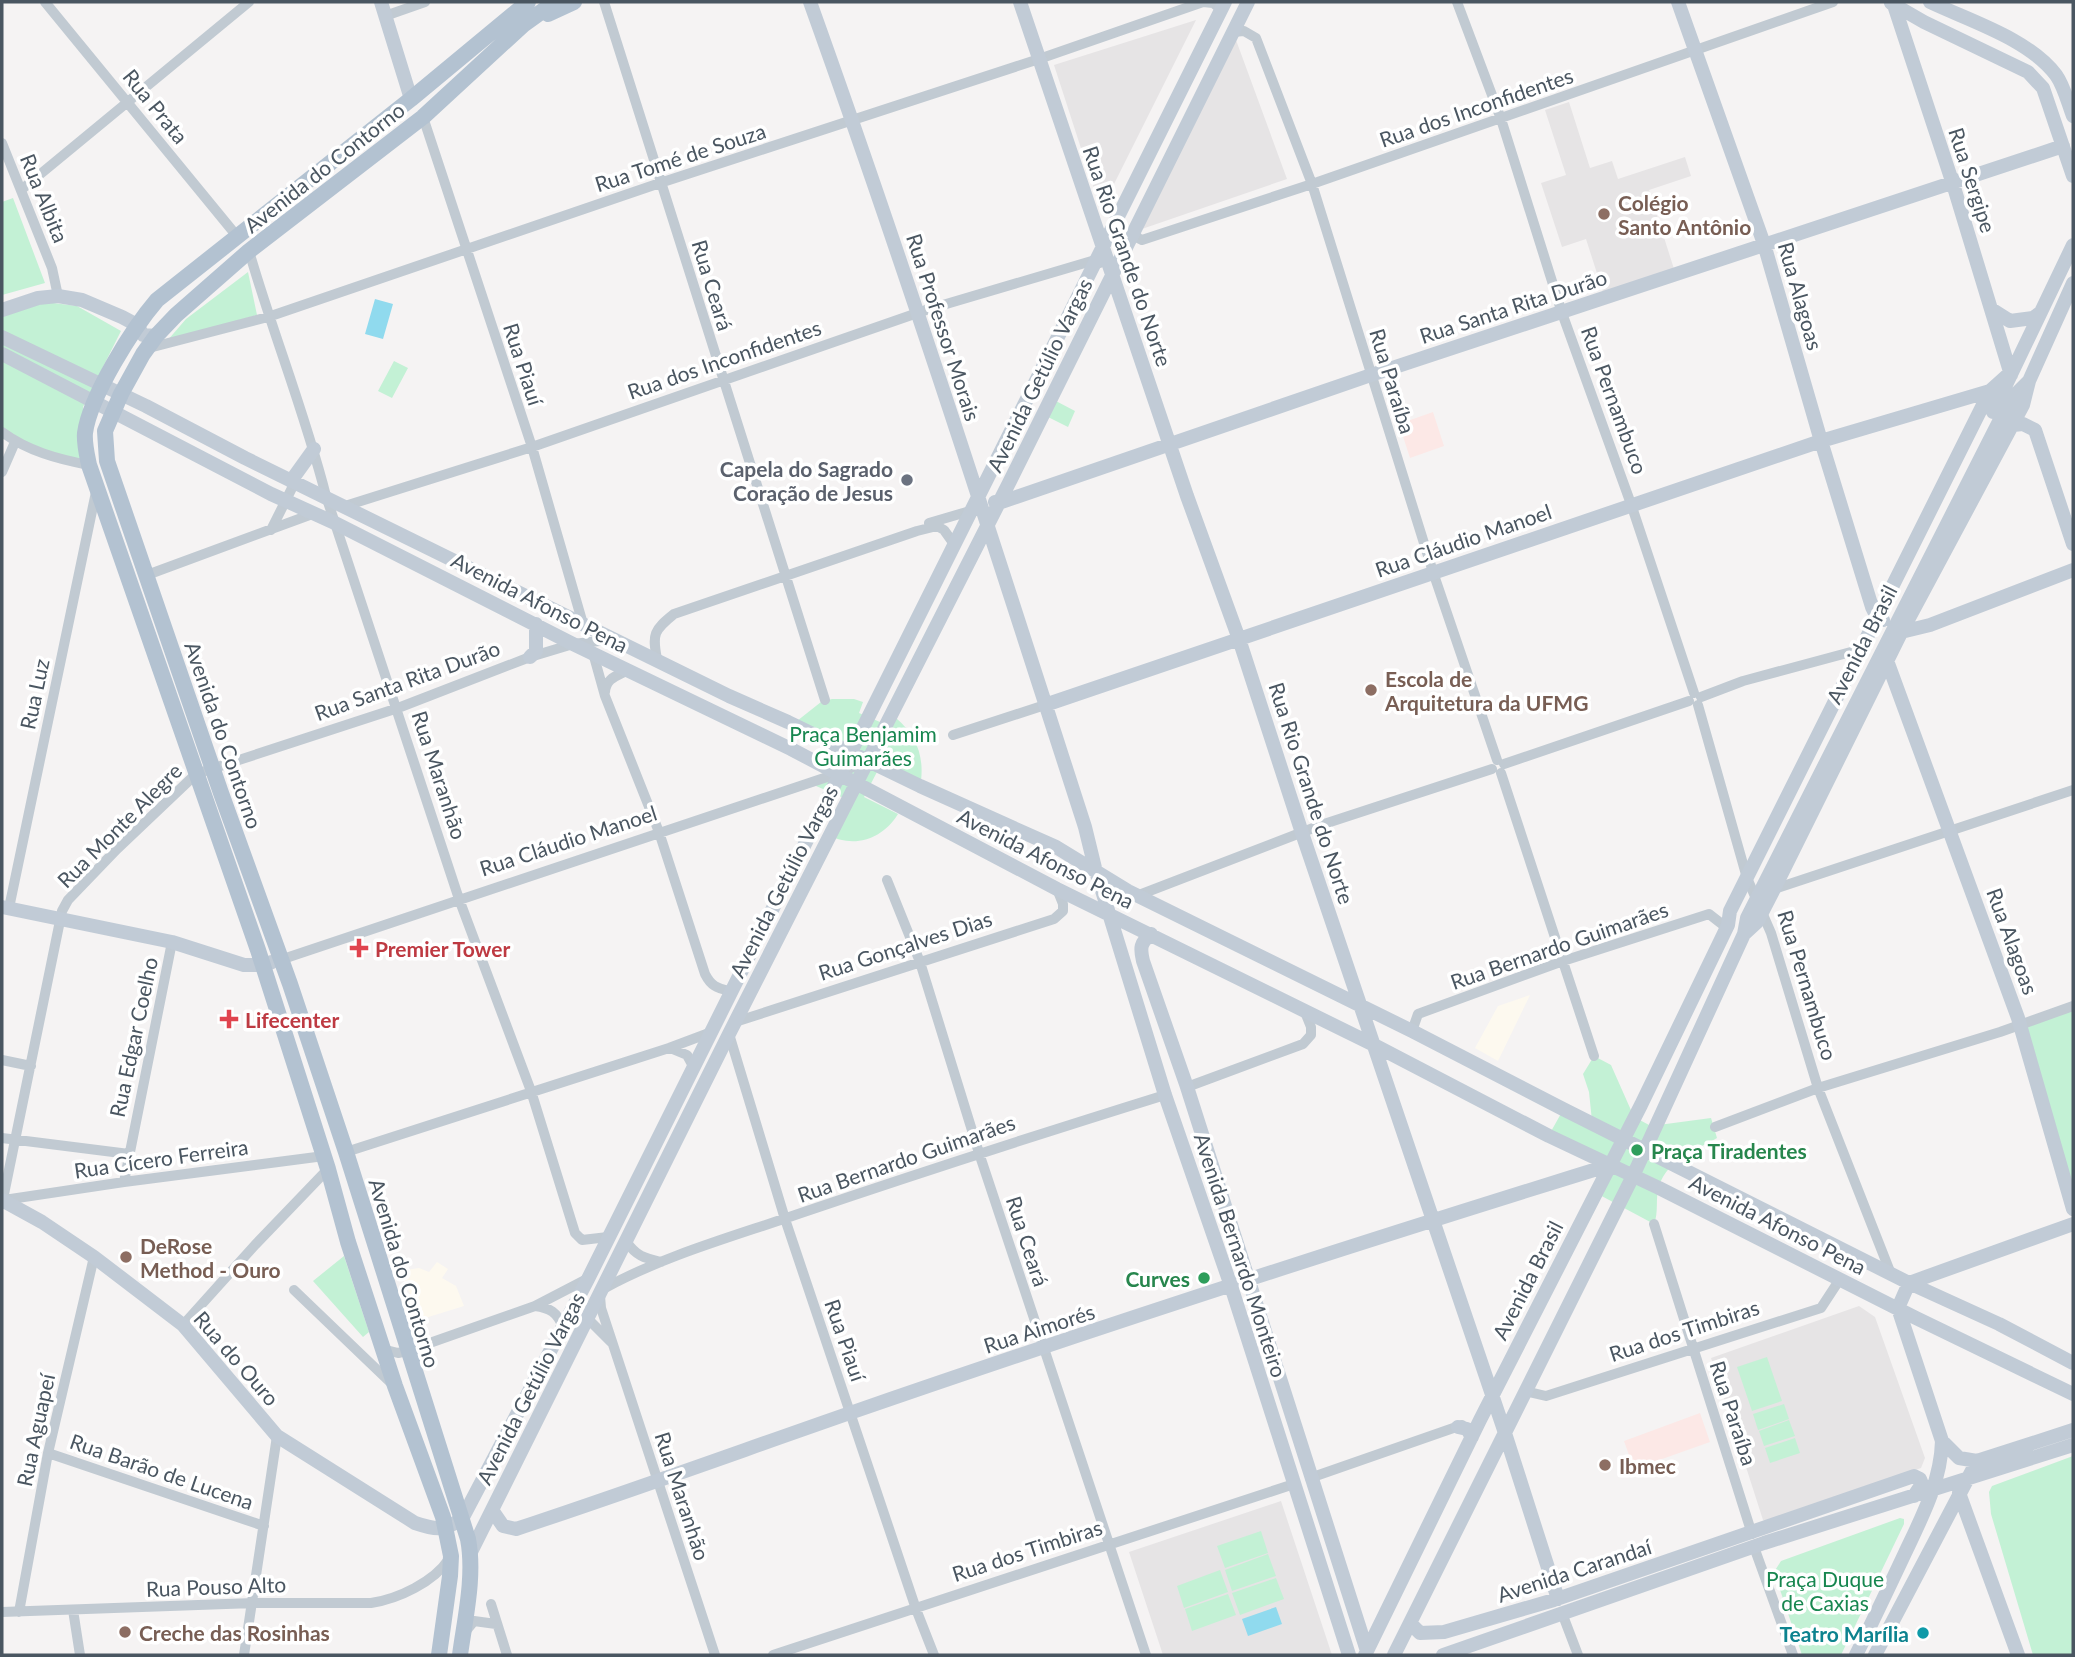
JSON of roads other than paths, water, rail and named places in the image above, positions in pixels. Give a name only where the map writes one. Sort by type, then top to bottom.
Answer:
[{"type":"main road","name":"Avenida do Contorno","points":[[460,1655],[470,1554],[462,1519],[346,1152],[107,461],[105,431],[121,394],[152,342],[176,315],[249,251],[424,117],[523,25],[555,2]]},
{"type":"main road","points":[[523,25],[574,2]]},
{"type":"main road","name":"Rua Professor Morais","points":[[810,2],[853,121],[988,525],[1085,827],[1095,868]]},
{"type":"main road","name":"Rua Rio Grande do Norte","points":[[1020,2],[1239,639],[1504,1430],[1560,1606]]},
{"type":"main road","name":"Avenida Getúlio Vargas","points":[[470,1554],[1248,2]]},
{"type":"main road","name":"Rua Alagoas","points":[[1678,2],[1765,244],[1821,441],[1884,630],[1900,690],[2020,1024],[2073,1209]]},
{"type":"main road","points":[[1891,2],[1924,22],[2028,72],[2043,88],[2073,176]]},
{"type":"main road","name":"Rua Sergipe","points":[[1891,2],[1953,184],[2010,373]]},
{"type":"main road","points":[[1930,2],[2019,43],[2044,60],[2059,78],[2073,116]]},
{"type":"main road","name":"Avenida do Contorno","points":[[439,1655],[451,1556],[447,1529],[394,1386],[263,965],[89,465],[85,436],[102,385],[137,325],[157,300],[411,99],[523,4]]},
{"type":"main road","name":"Avenida Getúlio Vargas","points":[[447,1529],[462,1519],[588,1279],[729,991],[1223,5]]},
{"type":"main road","points":[[383,9],[411,99]]},
{"type":"main road","points":[[1905,42],[1924,22]]},
{"type":"main road","points":[[2028,72],[2044,60]]},
{"type":"main road","name":"Rua Santa Rita Durão","points":[[999,503],[1371,375],[2063,146]]},
{"type":"main road","points":[[1094,222],[1102,229],[1112,226]]},
{"type":"main road","name":"Avenida Brasil","points":[[1366,1653],[1501,1377],[1623,1139],[1749,911],[2073,245]]},
{"type":"main road","name":"Avenida Brasil","points":[[1394,1655],[1633,1176],[1744,934],[1749,911],[1862,649],[1884,630],[2013,425],[2023,405],[2029,381],[2073,283]]},
{"type":"main road","points":[[2,310],[38,298],[58,296],[82,300],[137,325],[143,335],[152,342]]},
{"type":"main road","points":[[1991,309],[2010,321],[2034,318],[2040,313]]},
{"type":"main road","name":"Avenida Afonso Pena","points":[[2,337],[729,696],[1056,847],[1139,895],[2073,1363]]},
{"type":"main road","name":"Avenida Afonso Pena","points":[[2,354],[113,413],[573,644],[839,773],[1057,889],[1398,1057],[1571,1147],[2069,1392]]},
{"type":"main road","points":[[2010,373],[2013,384],[2010,401]]},
{"type":"main road","name":"Avenida Brasil","points":[[1749,911],[1774,889],[1876,685],[1884,630],[1990,391],[2010,373]]},
{"type":"main road","name":"Avenida Brasil","points":[[1884,630],[2010,401],[2029,381]]},
{"type":"main road","name":"Rua Cláudio Manoel","points":[[1045,705],[1631,504],[1821,441],[1990,391]]},
{"type":"main road","points":[[2013,425],[2023,424],[2035,430],[2073,544]]},
{"type":"main road","points":[[293,481],[314,449]]},
{"type":"main road","points":[[978,495],[999,503]]},
{"type":"main road","points":[[1884,630],[1930,625],[2072,571]]},
{"type":"main road","points":[[530,657],[536,651],[536,624]]},
{"type":"main road","points":[[1876,685],[1900,690]]},
{"type":"main road","points":[[1056,847],[1073,844],[1082,837],[1085,827]]},
{"type":"main road","name":"Avenida Bernardo Monteiro","points":[[1095,868],[1165,1095],[1231,1286],[1349,1655]]},
{"type":"main road","points":[[5,907],[172,942],[244,964],[263,965],[280,960]]},
{"type":"main road","points":[[1125,967],[1143,961],[1140,947],[1143,940],[1151,934]]},
{"type":"main road","name":"Avenida Bernardo Monteiro","points":[[1143,961],[1186,1087],[1366,1653]]},
{"type":"main road","points":[[1384,1072],[1387,1063],[1398,1057]]},
{"type":"main road","points":[[1567,1178],[1581,1164],[1579,1156],[1571,1147]]},
{"type":"main road","name":"Rua Aimorés","points":[[492,1510],[503,1526],[516,1529],[850,1413],[1248,1280],[1610,1165]]},
{"type":"main road","name":"Rua do Ouro","points":[[2,1202],[42,1222],[94,1257],[183,1325],[277,1436],[415,1523],[447,1529]]},
{"type":"main road","points":[[1856,1655],[1900,1564],[1938,1473],[1942,1441],[1898,1308],[1909,1283],[2073,1224]]},
{"type":"main road","points":[[588,1279],[614,1266]]},
{"type":"main road","points":[[563,1327],[578,1317],[589,1319]]},
{"type":"main road","points":[[1486,1378],[1491,1380],[1501,1377]]},
{"type":"main road","points":[[2069,1392],[2073,1404]]},
{"type":"main road","points":[[1480,1420],[1504,1430]]},
{"type":"main road","points":[[1458,1427],[1467,1429],[1472,1437]]},
{"type":"main road","points":[[1942,1441],[1959,1458],[1977,1461],[2073,1430]]},
{"type":"main road","name":"Avenida Carandaí","points":[[1410,1623],[1420,1633],[1444,1632],[1560,1606],[1751,1539],[1914,1476],[1920,1479],[1922,1484],[1914,1496],[1932,1490],[1962,1486],[2073,1445]]},
{"type":"main road","points":[[1875,1655],[1977,1461]]},
{"type":"main road","points":[[1962,1486],[1975,1535],[2018,1655]]},
{"type":"main road","points":[[1942,1529],[1951,1526],[1964,1527],[1975,1535]]},
{"type":"main road","name":"Avenida Carandaí","points":[[1443,1655],[1547,1618],[1560,1606]]},
{"type":"street","name":"Rua Prata","points":[[45,2],[236,235]]},
{"type":"street","points":[[21,190],[249,2]]},
{"type":"street","points":[[383,9],[425,2]]},
{"type":"street","name":"Rua Tomé de Souza","points":[[152,342],[268,317],[1203,2],[1223,5]]},
{"type":"street","name":"Rua Pernambuco","points":[[1457,2],[1501,119],[1562,313],[1631,504],[1695,699],[1749,911],[1891,1274]]},
{"type":"street","name":"Rua dos Inconfidentes","points":[[1134,232],[1138,239],[1142,240],[1501,119],[1833,2]]},
{"type":"street","name":"Rua Ceará","points":[[604,3],[722,380],[787,573],[825,700]]},
{"type":"street","name":"Rua Paraíba","points":[[1233,33],[1244,32],[1256,38],[1312,184],[1433,572],[1594,1056]]},
{"type":"street","name":"Rua Piauí","points":[[424,117],[532,447],[583,625]]},
{"type":"street","name":"Rua Albita","points":[[2,143],[52,268],[58,296]]},
{"type":"street","name":"Rua Maranhão","points":[[249,251],[268,317],[314,449],[326,496],[459,899],[531,1091],[575,1233],[582,1240],[608,1237]]},
{"type":"street","points":[[1095,260],[1113,275]]},
{"type":"street","name":"Rua dos Inconfidentes","points":[[345,506],[532,447],[917,313],[1095,260]]},
{"type":"street","points":[[2,432],[15,442],[51,457],[89,465]]},
{"type":"street","points":[[2,472],[15,442]]},
{"type":"street","points":[[271,530],[293,481]]},
{"type":"street","name":"Rua Luz","points":[[5,907],[97,488]]},
{"type":"street","points":[[917,531],[928,524],[970,511]]},
{"type":"street","points":[[146,575],[315,513]]},
{"type":"street","points":[[657,659],[653,640],[658,627],[674,614],[787,573],[917,531],[937,526],[944,530],[954,544]]},
{"type":"street","name":"Rua Santa Rita Durão","points":[[213,769],[398,709],[530,657],[594,639],[616,640]]},
{"type":"street","points":[[1139,895],[1303,836],[1321,825],[1743,681],[1862,649]]},
{"type":"street","points":[[593,653],[605,696],[659,832],[705,974],[717,988],[729,991]]},
{"type":"street","points":[[605,696],[606,684],[611,678],[628,670]]},
{"type":"street","name":"Rua Cláudio Manoel","points":[[953,735],[1045,705]]},
{"type":"street","name":"Rua Cláudio Manoel","points":[[280,960],[868,761]]},
{"type":"street","name":"Rua Monte Alegre","points":[[2,1202],[59,917],[68,900],[196,774],[213,769]]},
{"type":"street","points":[[1774,889],[2073,790]]},
{"type":"street","points":[[1785,867],[1798,880]]},
{"type":"street","name":"Rua Ceará","points":[[887,880],[920,962],[979,1153],[1146,1655]]},
{"type":"street","name":"Rua Gonçalves Dias","points":[[732,1028],[920,962],[1054,919],[1063,911],[1057,889]]},
{"type":"street","name":"Rua Bernardo Guimarães","points":[[1412,1031],[1418,1014],[1563,961],[1709,914],[1749,911]]},
{"type":"street","name":"Rua Edgar Coelho","points":[[124,1182],[172,942]]},
{"type":"street","points":[[1715,1128],[1818,1088],[2073,1006]]},
{"type":"street","points":[[1186,1087],[1303,1044],[1311,1035],[1305,1012]]},
{"type":"street","name":"Rua Piauí","points":[[732,1028],[785,1219],[916,1609],[934,1655]]},
{"type":"street","points":[[346,1152],[709,1033]]},
{"type":"street","points":[[669,1048],[687,1055],[693,1066]]},
{"type":"street","points":[[2,1060],[31,1066]]},
{"type":"street","name":"Rua Bernardo Guimarães","points":[[601,1293],[662,1262],[979,1153],[1165,1095]]},
{"type":"street","points":[[2,1138],[129,1154]]},
{"type":"street","points":[[183,1325],[326,1162]]},
{"type":"street","name":"Rua Cícero Ferreira","points":[[2,1202],[124,1182],[326,1162]]},
{"type":"street","name":"Rua Paraíba","points":[[1654,1224],[1751,1539],[1793,1655]]},
{"type":"street","points":[[626,1241],[634,1253],[642,1258],[662,1262]]},
{"type":"street","name":"Rua Aguapeí","points":[[19,1612],[48,1453],[94,1257]]},
{"type":"street","points":[[383,1349],[398,1353],[407,1351],[535,1306],[588,1279]]},
{"type":"street","name":"Rua dos Timbiras","points":[[1525,1391],[1546,1396],[1821,1308],[1840,1279]]},
{"type":"street","points":[[294,1290],[394,1386]]},
{"type":"street","name":"Rua Maranhão","points":[[601,1293],[601,1308],[715,1655]]},
{"type":"street","points":[[535,1306],[554,1312],[563,1327]]},
{"type":"street","name":"Rua Maranhão","points":[[589,1319],[616,1348]]},
{"type":"street","points":[[1310,1478],[1480,1420]]},
{"type":"street","points":[[244,1655],[254,1603],[277,1436]]},
{"type":"street","name":"Rua Barão de Lucena","points":[[48,1453],[264,1526]]},
{"type":"street","name":"Rua dos Timbiras","points":[[773,1655],[1294,1484]]},
{"type":"street","name":"Rua Pouso Alto","points":[[2,1612],[254,1603],[371,1602],[387,1600],[426,1580],[446,1564],[451,1556]]},
{"type":"street","points":[[426,1580],[449,1583]]},
{"type":"street","points":[[491,1604],[507,1655]]},
{"type":"street","name":"Rua Rio Grande do Norte","points":[[1560,1606],[1578,1655]]},
{"type":"street","points":[[73,1610],[80,1655]]},
{"type":"street","points":[[463,1635],[474,1621],[496,1624]]},
{"type":"water","points":[[375,299],[393,304],[383,339],[365,334]]},
{"type":"water","points":[[1276,1607],[1282,1624],[1248,1636],[1242,1619]]},
{"type":"place","name":"Colégio Santo Antônio","points":[[1604,214]]},
{"type":"place","name":"Capela do Sagrado Coração de Jesus","points":[[907,480]]},
{"type":"place","name":"Escola de Arquitetura da UFMG","points":[[1371,690]]},
{"type":"place","name":"Premier Tower","points":[[359,948]]},
{"type":"place","name":"Lifecenter","points":[[229,1019]]},
{"type":"place","name":"Praça Tiradentes","points":[[1637,1150]]},
{"type":"place","name":"DeRose Method - Ouro","points":[[126,1257]]},
{"type":"place","name":"Curves","points":[[1204,1278]]},
{"type":"place","name":"Ibmec","points":[[1605,1465]]},
{"type":"place","name":"Creche das Rosinhas","points":[[125,1632]]},
{"type":"place","name":"Teatro Marília","points":[[1923,1633]]},
{"type":"park label","name":"Praça Benjamim Guimarães","points":[[863,745]]},
{"type":"park label","name":"Praça Duque de Caxias","points":[[1825,1590]]}]
